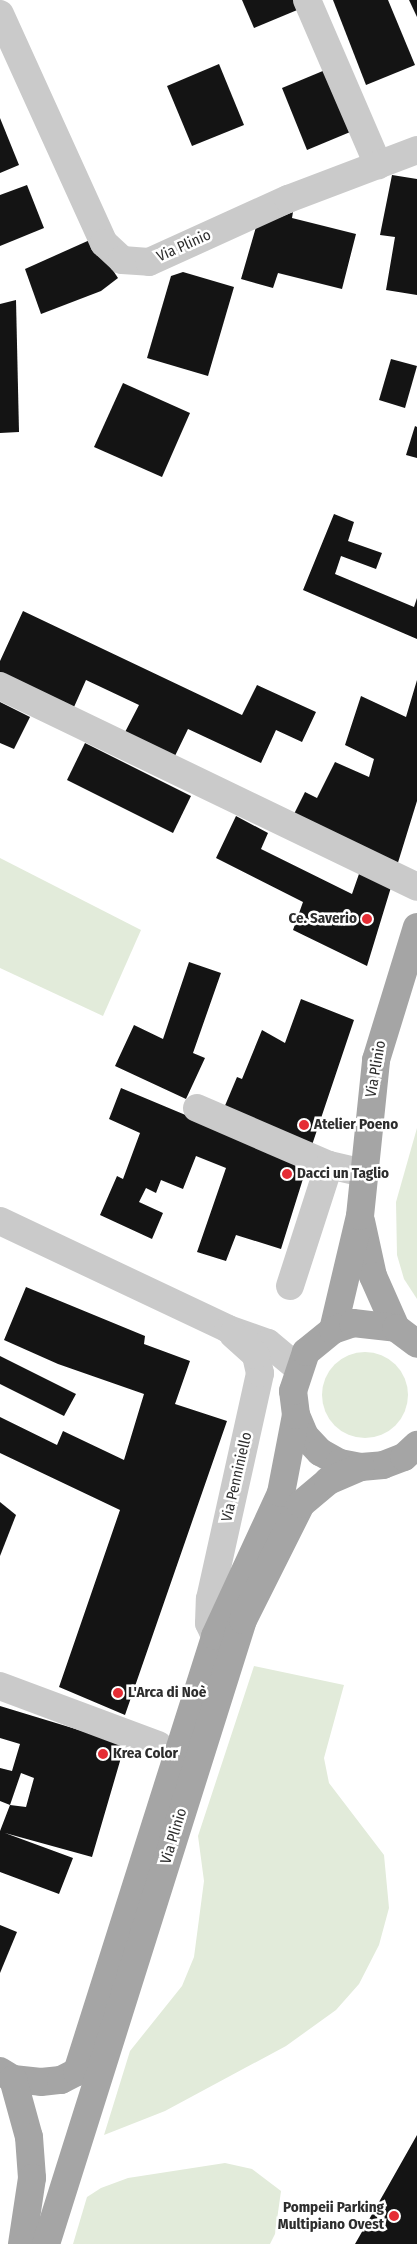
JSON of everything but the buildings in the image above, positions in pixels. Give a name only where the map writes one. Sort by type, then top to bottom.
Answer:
[{"type":"main road","name":"Via Plinio","points":[[333,1330],[360,1216],[376,1060],[417,927]]},
{"type":"main road","name":"Via Plinio","points":[[360,1216],[373,1276],[406,1336]]},
{"type":"main road","name":"Via Plinio","points":[[406,1336],[353,1323],[333,1330],[306,1352],[298,1368],[293,1391],[296,1415],[305,1436],[320,1452],[340,1463],[361,1467],[383,1465],[404,1456],[417,1445]]},
{"type":"main road","name":"Via Plinio","points":[[22,2244],[32,2178],[30,2146],[6,2075],[61,2080],[77,2072],[215,1636],[275,1513],[296,1415]]},
{"type":"main road","name":"Via Plinio","points":[[46,2244],[243,1620],[301,1504],[328,1481],[361,1467]]},
{"type":"street","points":[[307,0],[378,165]]},
{"type":"street","name":"Via Plinio","points":[[0,14],[104,243],[122,260],[149,262],[288,199],[417,150]]},
{"type":"street","points":[[0,686],[417,887]]},
{"type":"street","points":[[196,1108],[329,1165],[363,1174]]},
{"type":"street","points":[[290,1286],[329,1165]]},
{"type":"street","name":"Via Penniniello","points":[[0,1222],[228,1330],[268,1343],[298,1368]]},
{"type":"street","name":"Via Penniniello","points":[[215,1636],[209,1623],[210,1599],[260,1373],[256,1355],[228,1330]]},
{"type":"street","points":[[0,1686],[158,1745]]},
{"type":"green space","points":[[0,858],[141,930],[103,1016],[0,968]]},
{"type":"green space","points":[[417,1128],[417,1299],[404,1279],[397,1255],[396,1202]]},
{"type":"green space","points":[[365,1352],[381,1356],[395,1365],[404,1379],[408,1395],[404,1411],[395,1425],[381,1434],[365,1438],[349,1434],[335,1425],[326,1411],[322,1395],[326,1379],[335,1365],[349,1356]]},
{"type":"green space","points":[[254,1666],[344,1685],[324,1758],[329,1783],[384,1855],[389,1908],[379,1945],[359,1984],[336,2010],[286,2046],[165,2111],[104,2135],[130,2051],[182,1986],[194,1957],[204,1881],[198,1836]]},
{"type":"green space","points":[[225,2163],[252,2169],[281,2191],[275,2234],[270,2244],[73,2244],[87,2197],[101,2188],[128,2178]]},
{"type":"place","name":"Ce. Saverio","points":[[367,919]]},
{"type":"place","name":"Atelier Poeno","points":[[304,1125]]},
{"type":"place","name":"Dacci un Taglio","points":[[287,1174]]},
{"type":"place","name":"L'Arca di Noè","points":[[118,1693]]},
{"type":"place","name":"Krea Color","points":[[103,1754]]},
{"type":"place","name":"Pompeii Parking Multipiano Ovest","points":[[394,2216]]}]
